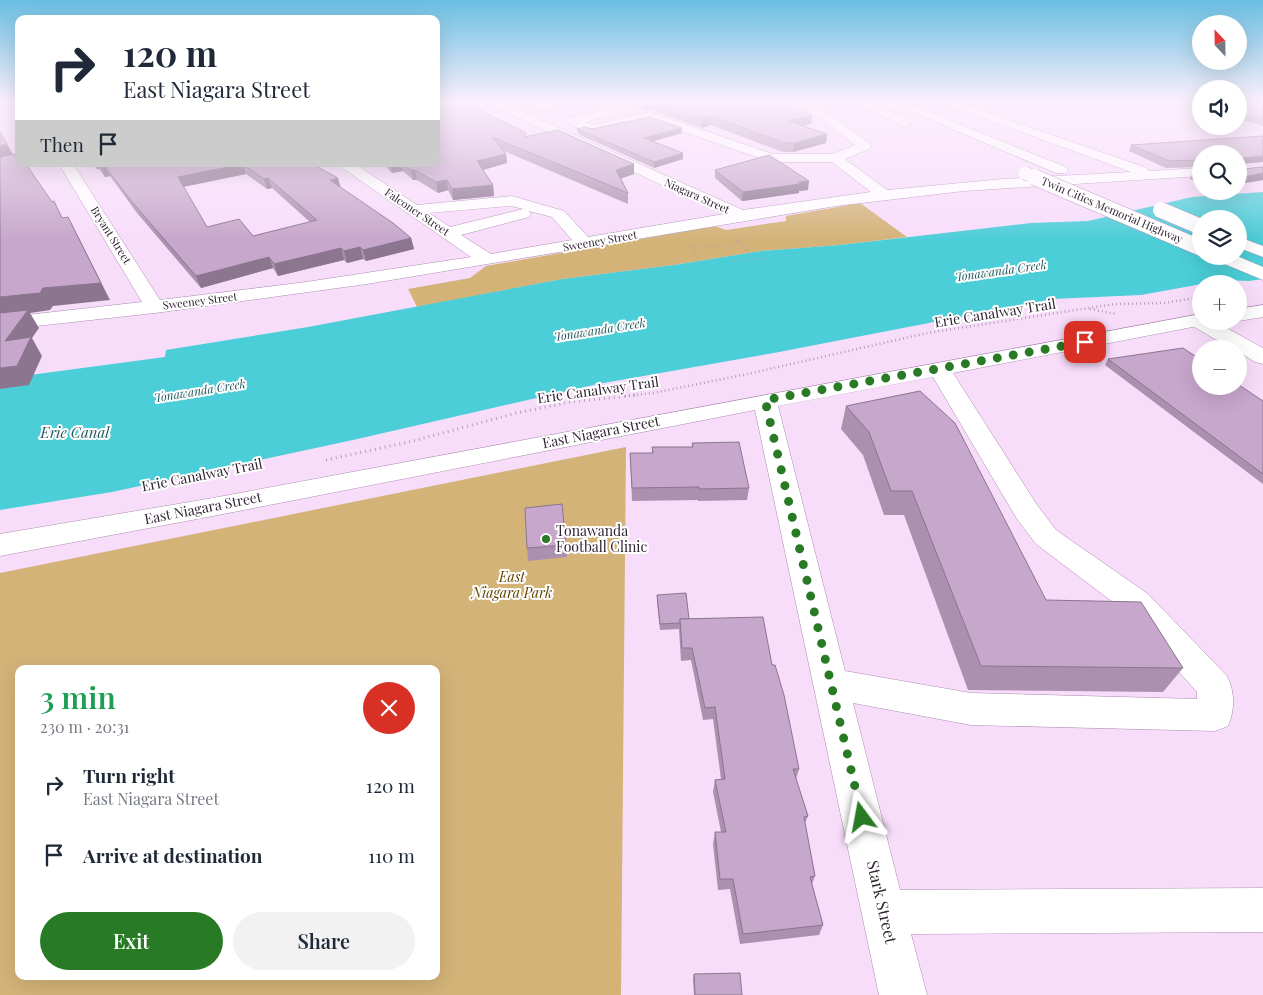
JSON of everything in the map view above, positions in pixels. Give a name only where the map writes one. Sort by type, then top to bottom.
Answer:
[{"type":"street","name":"Niagara Street","points":[[589,147],[742,216]]},
{"type":"street","points":[[741,147],[772,158],[792,159],[834,158],[860,147]]},
{"type":"street","name":"Twin Cities Memorial Highway","points":[[1005,147],[1114,191]]},
{"type":"street","points":[[1073,147],[1153,175]]},
{"type":"street","points":[[834,158],[884,195]]},
{"type":"street","name":"Bryant Street","points":[[68,167],[155,307]]},
{"type":"street","name":"Falconer Street","points":[[350,167],[487,260]]},
{"type":"street","name":"Twin Cities Memorial Highway","points":[[1021,171],[1192,244]]},
{"type":"street","name":"Sweeney Street","points":[[0,324],[312,287],[584,244],[742,216],[884,195],[952,188],[1192,173]]},
{"type":"street","points":[[414,210],[512,201],[558,214],[584,244]]},
{"type":"street","name":"Twin Cities Memorial Highway","points":[[1149,206],[1192,223]]},
{"type":"street","points":[[447,233],[542,209]]},
{"type":"street","points":[[1247,245],[1263,252]]},
{"type":"street","points":[[1242,265],[1263,274]]},
{"type":"street","points":[[1247,314],[1263,311]]},
{"type":"street","name":"East Niagara Street","points":[[0,545],[213,507],[939,368],[1192,314]]},
{"type":"street","points":[[1225,330],[1263,357]]},
{"type":"street","points":[[831,684],[971,709],[1215,714],[1215,687],[1137,603],[1046,537],[1027,512],[939,368]]},
{"type":"street","name":"Stark Street","points":[[765,400],[903,995]]},
{"type":"street","points":[[884,912],[1263,910]]},
{"type":"path","points":[[1247,165],[1263,164]]},
{"type":"path","points":[[690,246],[704,267]]},
{"type":"path","points":[[746,251],[753,259]]},
{"type":"path","points":[[734,261],[770,258]]},
{"type":"path","name":"Erie Canalway Trail","points":[[318,462],[413,441],[516,413],[570,402],[653,393],[927,334],[1140,302],[1164,303],[1192,310]]},
{"type":"green space","points":[[860,203],[907,237],[840,245],[761,251],[674,265],[563,279],[417,307],[408,289],[470,278],[486,266],[715,226],[726,230],[786,221],[786,216]]},
{"type":"green space","name":"East Niagara Park","points":[[626,447],[621,995],[0,995],[0,573]]},
{"type":"water","name":"Erie Canal","points":[[1263,192],[1263,279],[1247,281],[1247,275],[1192,275],[1192,286],[1141,295],[1053,299],[779,352],[598,384],[353,440],[112,492],[0,510],[0,379],[165,357],[166,350],[308,327],[563,279],[674,265],[761,251],[840,245],[1031,223],[1088,221],[1192,197],[1192,200],[1247,200],[1247,193]]},
{"type":"building","points":[[440,147],[501,147],[506,154],[477,161],[493,185],[452,189],[447,180],[436,182],[415,170],[408,167],[440,167]]},
{"type":"building","points":[[517,147],[597,147],[634,164],[616,170],[628,193]]},
{"type":"building","points":[[620,147],[669,147],[683,153],[654,162]]},
{"type":"building","points":[[1137,147],[1192,147],[1192,160],[1169,161]]},
{"type":"building","points":[[1247,147],[1263,147],[1263,156],[1247,158]]},
{"type":"building","points":[[14,154],[15,167],[28,167],[52,202],[54,201],[62,218],[68,217],[101,283],[43,288],[40,293],[0,297],[0,157]]},
{"type":"building","points":[[769,155],[809,181],[743,192],[715,170]]},
{"type":"building","points":[[106,167],[228,167],[178,177],[207,227],[239,219],[253,236],[317,220],[268,178],[264,179],[247,167],[318,167],[338,178],[330,180],[393,223],[411,238],[363,250],[360,247],[344,251],[341,248],[274,264],[269,257],[196,276],[132,202]]},
{"type":"building","points":[[1263,167],[1263,173],[1247,176],[1247,169]]},
{"type":"building","points":[[28,310],[5,341],[31,337],[17,366],[0,368],[0,313]]},
{"type":"building","points":[[1183,348],[1192,354],[1192,395],[1247,395],[1247,390],[1263,401],[1263,474],[1108,359]]},
{"type":"building","points":[[920,391],[955,423],[1046,600],[1141,602],[1183,668],[981,666],[912,491],[891,491],[869,432],[846,406]]},
{"type":"building","points":[[739,442],[749,488],[632,488],[630,453],[653,453],[652,447],[693,447],[692,443]]},
{"type":"building","name":"Tonawanda Football Clinic","points":[[562,504],[566,545],[527,548],[525,508]]},
{"type":"building","points":[[686,593],[689,619],[680,619],[680,623],[660,624],[657,595]]},
{"type":"building","points":[[763,617],[772,665],[775,665],[784,695],[799,769],[793,769],[808,816],[804,817],[815,876],[810,877],[823,925],[743,934],[733,879],[720,879],[715,832],[726,832],[715,780],[725,779],[715,707],[705,708],[692,648],[682,648],[680,619]]},
{"type":"building","points":[[740,973],[742,995],[695,995],[694,974]]},
{"type":"place","name":"Tonawanda Football Clinic","points":[[546,539]]},
{"type":"route","points":[[862,817],[765,400],[1085,342]]},
{"type":"water label","name":"Tonawanda Creek","points":[[1001,271]]},
{"type":"water label","name":"Tonawanda Creek","points":[[600,330]]},
{"type":"water label","name":"Tonawanda Creek","points":[[200,391]]}]
